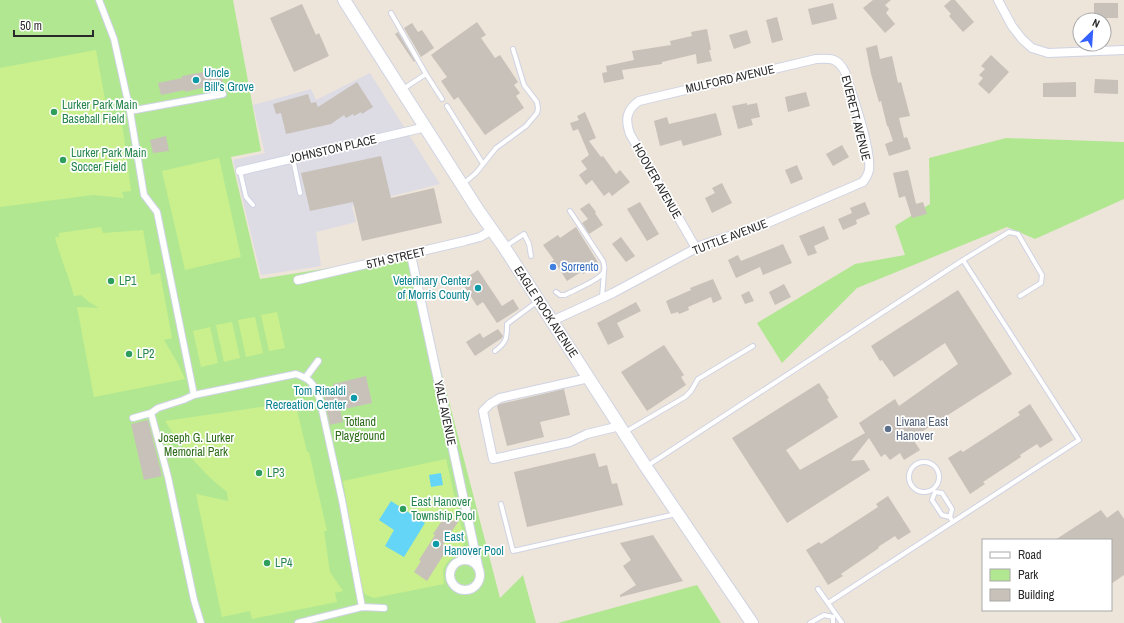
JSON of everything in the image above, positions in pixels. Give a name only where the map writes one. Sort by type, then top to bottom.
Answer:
[{"type":"main road","name":"EAGLE ROCK AVENUE","points":[[344,0],[462,185],[504,247],[646,467],[752,623]]},
{"type":"street","points":[[99,0],[114,39],[130,111],[144,195],[157,212],[194,396]]},
{"type":"street","points":[[998,0],[1012,26],[1022,39],[1032,48],[1048,53],[1124,50]]},
{"type":"street","name":"MULFORD AVENUE","points":[[629,111],[633,105],[639,101],[647,99],[816,59],[830,58],[836,60]]},
{"type":"street","name":"EVERETT AVENUE","points":[[836,60],[845,72],[867,150],[869,168],[866,178]]},
{"type":"street","points":[[130,111],[223,94]]},
{"type":"street","name":"HOOVER AVENUE","points":[[629,111],[627,125],[630,134],[696,248]]},
{"type":"street","name":"JOHNSTON PLACE","points":[[240,171],[426,127]]},
{"type":"street","name":"TUTTLE AVENUE","points":[[552,321],[642,279],[696,248],[763,225],[863,182],[866,178]]},
{"type":"street","name":"5TH STREET","points":[[298,280],[411,255],[480,237],[492,230]]},
{"type":"street","name":"YALE AVENUE","points":[[411,255],[480,570]]},
{"type":"street","points":[[306,377],[318,360]]},
{"type":"street","points":[[133,418],[151,413],[158,408],[194,396],[296,374],[306,377],[314,385],[319,396],[342,500],[362,607]]},
{"type":"street","points":[[589,378],[500,398],[490,404],[483,411],[493,459],[570,442],[587,434],[622,429]]},
{"type":"street","points":[[151,413],[168,477],[194,600],[201,623]]},
{"type":"street","points":[[298,623],[362,607],[384,608]]},
{"type":"lane","points":[[391,13],[442,99]]},
{"type":"lane","points":[[462,185],[476,173],[496,148],[526,126],[537,113],[537,102],[524,85],[513,49]]},
{"type":"lane","points":[[402,90],[426,74]]},
{"type":"lane","points":[[447,106],[483,164]]},
{"type":"lane","points":[[293,158],[300,193]]},
{"type":"lane","points":[[240,171],[246,197],[253,205]]},
{"type":"lane","points":[[570,211],[603,261],[605,267],[602,298]]},
{"type":"lane","points":[[646,467],[963,260],[1009,232],[1018,234],[1042,274],[1041,283],[1020,296]]},
{"type":"lane","points":[[504,247],[524,234],[529,244],[531,256]]},
{"type":"lane","points":[[828,603],[1079,440],[963,260]]},
{"type":"lane","points":[[556,292],[560,295],[565,295],[600,277],[604,272]]},
{"type":"lane","points":[[495,351],[504,344],[506,339],[507,324],[539,301]]},
{"type":"lane","points":[[622,429],[685,397],[691,391],[698,379],[753,346]]},
{"type":"lane","points":[[950,517],[952,509],[942,493],[934,490],[922,492],[910,484],[909,474],[913,466],[918,463],[928,462],[936,468],[939,477],[934,490],[932,500],[942,515],[950,517],[953,522]]},
{"type":"lane","points":[[501,504],[514,551],[678,514]]},
{"type":"lane","points":[[818,589],[835,616],[842,623]]},
{"type":"lane","points":[[810,623],[824,615],[835,616]]},
{"type":"lane","points":[[833,623],[835,616]]},
{"type":"shaded area","points":[[370,73],[440,184],[352,206],[356,222],[316,232],[321,266],[261,275],[233,160],[265,153],[253,105],[311,89],[316,100]]},
{"type":"green space","name":"Joseph G. Lurker Memorial Park","points":[[0,0],[233,0],[261,151],[231,157],[260,279],[411,255],[500,598],[523,575],[536,623],[2,623],[0,616]]},
{"type":"green space","name":"Lurker Park Main Baseball Field","points":[[96,50],[108,116],[121,115],[131,191],[122,192],[124,198],[93,195],[0,207],[0,68]]},
{"type":"green space","points":[[1006,138],[1124,142],[1124,199],[1035,239],[1007,227],[857,288],[782,363],[757,323],[855,264],[905,255],[895,226],[930,204],[929,158]]},
{"type":"green space","points":[[219,158],[241,257],[185,270],[162,171]]},
{"type":"green space","points":[[101,227],[103,233],[143,230],[151,275],[160,273],[172,338],[164,340],[185,379],[94,397],[77,307],[99,308],[81,295],[74,296],[55,237],[59,237],[59,233]]},
{"type":"green space","points":[[277,312],[285,348],[269,351],[261,315]]},
{"type":"green space","points":[[255,317],[263,353],[246,357],[238,320]]},
{"type":"green space","points":[[232,322],[240,358],[224,362],[216,325]]},
{"type":"green space","points":[[210,327],[218,363],[201,367],[193,331]]},
{"type":"green space","points":[[295,402],[307,452],[309,452],[327,531],[324,531],[330,572],[343,591],[335,593],[337,602],[252,619],[250,611],[222,617],[196,494],[228,501],[227,492],[193,459],[178,441],[165,421]]},
{"type":"green space","name":"East Hanover Township Pool","points":[[446,459],[464,538],[462,550],[447,563],[443,570],[444,584],[374,598],[366,595],[360,586],[343,481]]},
{"type":"green space","points":[[697,585],[721,623],[558,623]]},
{"type":"water","points":[[441,473],[443,485],[431,487],[429,475]]},
{"type":"water","points":[[391,501],[425,523],[404,557],[385,546],[394,530],[379,520]]},
{"type":"building","points":[[873,0],[891,0],[885,5],[889,9],[886,13],[895,24],[885,33],[863,8]]},
{"type":"building","points":[[951,0],[955,0],[974,22],[963,32],[949,16],[951,14],[944,6]]},
{"type":"building","points":[[833,3],[837,19],[812,25],[808,9]]},
{"type":"building","points":[[1094,3],[1118,3],[1118,18],[1112,18],[1112,12],[1094,12]]},
{"type":"building","points":[[302,4],[316,35],[319,33],[329,56],[294,72],[270,18]]},
{"type":"building","points":[[777,17],[783,40],[772,43],[766,20]]},
{"type":"building","points":[[477,22],[486,35],[481,38],[495,58],[500,55],[518,82],[514,85],[520,93],[516,96],[524,108],[485,135],[458,97],[454,100],[441,81],[447,77],[431,55]]},
{"type":"building","points":[[412,23],[418,32],[422,30],[434,48],[421,57],[404,28]]},
{"type":"building","points":[[707,29],[711,50],[709,50],[712,61],[697,64],[696,54],[662,62],[662,64],[622,70],[624,79],[604,83],[602,73],[607,72],[606,66],[634,60],[632,51],[671,45],[670,41],[692,36],[691,32]]},
{"type":"building","points":[[747,30],[751,43],[734,49],[729,35]]},
{"type":"building","points":[[398,32],[415,61],[414,62],[395,34]]},
{"type":"building","points":[[877,45],[880,59],[892,56],[898,83],[901,82],[910,116],[899,118],[904,138],[907,137],[911,149],[889,156],[885,144],[893,141],[887,126],[881,101],[879,102],[871,74],[866,48]]},
{"type":"building","points":[[991,55],[1009,72],[989,94],[978,84],[983,78],[979,75],[985,69],[981,66]]},
{"type":"building","name":"Uncle Bill's Grove","points":[[220,69],[223,83],[185,92],[185,90],[161,95],[158,83],[182,78],[182,76]]},
{"type":"building","points":[[1095,79],[1118,80],[1118,94],[1094,93]]},
{"type":"building","points":[[357,82],[373,107],[362,114],[361,112],[354,116],[353,114],[346,118],[344,115],[331,124],[286,134],[281,113],[276,114],[273,104],[308,94],[311,103],[316,102],[318,107]]},
{"type":"building","points":[[1076,82],[1076,97],[1043,97],[1043,83]]},
{"type":"building","points":[[806,92],[810,106],[788,112],[785,97]]},
{"type":"building","points":[[747,103],[747,105],[757,103],[760,117],[751,119],[753,125],[738,129],[732,106]]},
{"type":"building","points":[[585,112],[596,138],[589,141],[601,157],[603,156],[616,174],[620,170],[630,182],[612,196],[609,192],[604,196],[592,180],[586,185],[579,175],[587,169],[581,161],[589,155],[578,129],[573,131],[570,123],[579,120],[577,116]]},
{"type":"building","points":[[716,113],[722,135],[683,146],[681,140],[660,146],[654,121],[667,117],[669,124]]},
{"type":"building","points":[[166,136],[169,151],[153,153],[150,140]]},
{"type":"building","points":[[842,145],[849,157],[833,166],[826,154]]},
{"type":"building","points":[[381,156],[391,198],[434,188],[442,223],[362,241],[353,202],[310,211],[301,173]]},
{"type":"building","points":[[797,165],[803,179],[791,184],[785,170]]},
{"type":"building","points":[[908,170],[916,204],[923,202],[927,214],[912,218],[905,196],[899,198],[893,173]]},
{"type":"building","points":[[722,183],[732,203],[712,213],[705,198],[715,193],[712,188]]},
{"type":"building","points":[[640,202],[659,234],[647,241],[627,209]]},
{"type":"building","points":[[865,202],[870,214],[856,220],[857,224],[843,230],[838,219],[852,213],[850,208]]},
{"type":"building","points":[[589,203],[603,225],[589,234],[582,223],[588,219],[580,209]]},
{"type":"building","points":[[824,226],[829,239],[814,246],[817,253],[808,256],[799,236]]},
{"type":"building","points":[[576,227],[599,264],[583,274],[581,272],[567,281],[558,267],[555,269],[551,262],[554,260],[543,245],[558,235],[560,238]]},
{"type":"building","points":[[621,237],[635,256],[626,262],[612,244]]},
{"type":"building","points":[[783,244],[792,263],[763,275],[760,267],[736,278],[728,260],[738,255],[741,261]]},
{"type":"building","points":[[478,270],[502,306],[513,299],[519,309],[497,323],[483,302],[477,306],[461,281]]},
{"type":"building","points":[[713,279],[722,299],[713,303],[711,297],[688,307],[689,310],[679,314],[678,312],[671,314],[666,301],[691,290],[690,288]]},
{"type":"building","points":[[784,284],[791,297],[775,305],[769,292]]},
{"type":"building","points":[[958,290],[1012,374],[912,438],[920,450],[904,460],[900,453],[890,460],[885,454],[881,457],[869,438],[851,461],[864,460],[870,470],[787,523],[732,438],[819,383],[829,398],[827,399],[838,417],[786,450],[800,470],[865,433],[859,423],[895,399],[899,406],[958,364],[945,343],[894,377],[882,360],[880,361],[871,346]]},
{"type":"building","points":[[749,291],[754,301],[745,304],[741,295]]},
{"type":"building","points":[[636,302],[641,311],[617,323],[624,337],[608,345],[597,323]]},
{"type":"building","points":[[498,329],[503,336],[502,338],[475,356],[466,342],[480,333],[483,338]]},
{"type":"building","points":[[664,345],[684,375],[681,377],[686,385],[647,411],[621,372]]},
{"type":"building","name":"Tom Rinaldi Recreation Center","points":[[366,376],[372,403],[340,410],[343,422],[330,425],[324,395],[335,392],[333,384]]},
{"type":"building","points":[[564,389],[570,415],[540,422],[544,437],[507,446],[497,406],[500,404]]},
{"type":"building","points":[[1030,404],[1053,440],[1040,448],[1037,444],[1020,455],[1021,457],[983,482],[985,484],[970,494],[948,458],[961,450],[963,452],[1020,415],[1018,412]]},
{"type":"building","points":[[148,420],[162,476],[144,480],[131,424]]},
{"type":"building","points":[[595,453],[599,467],[607,465],[612,484],[617,483],[623,505],[527,527],[514,472]]},
{"type":"building","points":[[888,496],[911,532],[898,540],[895,536],[841,574],[843,576],[828,585],[806,550],[819,542],[821,544],[878,507],[876,504]]},
{"type":"building","points":[[1101,510],[1107,518],[1118,510],[1124,519],[1124,575],[1112,583],[1112,539],[1057,539]]},
{"type":"building","name":"East Hanover Pool","points":[[443,519],[448,522],[460,519],[443,545],[448,548],[427,581],[414,572],[421,561],[419,560],[435,535],[433,534]]},
{"type":"building","points":[[653,535],[683,581],[620,597],[620,595],[636,585],[623,566],[631,560],[620,543]]},
{"type":"place","name":"Uncle Bill's Grove","points":[[196,80]]},
{"type":"place","name":"Lurker Park Main Baseball Field","points":[[54,112]]},
{"type":"place","name":"Lurker Park Main Soccer Field","points":[[63,160]]},
{"type":"place","name":"Sorrento","points":[[553,267]]},
{"type":"place","name":"LP1","points":[[111,281]]},
{"type":"place","name":"Veterinary Center of Morris County","points":[[478,288]]},
{"type":"place","name":"LP2","points":[[129,354]]},
{"type":"place","name":"Tom Rinaldi Recreation Center","points":[[354,398]]},
{"type":"place","name":"Livana East Hanover","points":[[888,429]]},
{"type":"place","name":"LP3","points":[[259,473]]},
{"type":"place","name":"East Hanover Township Pool","points":[[403,509]]},
{"type":"place","name":"East Hanover Pool","points":[[436,544]]},
{"type":"place","name":"LP4","points":[[267,563]]},
{"type":"park label","name":"Totland Playground","points":[[360,429]]}]
